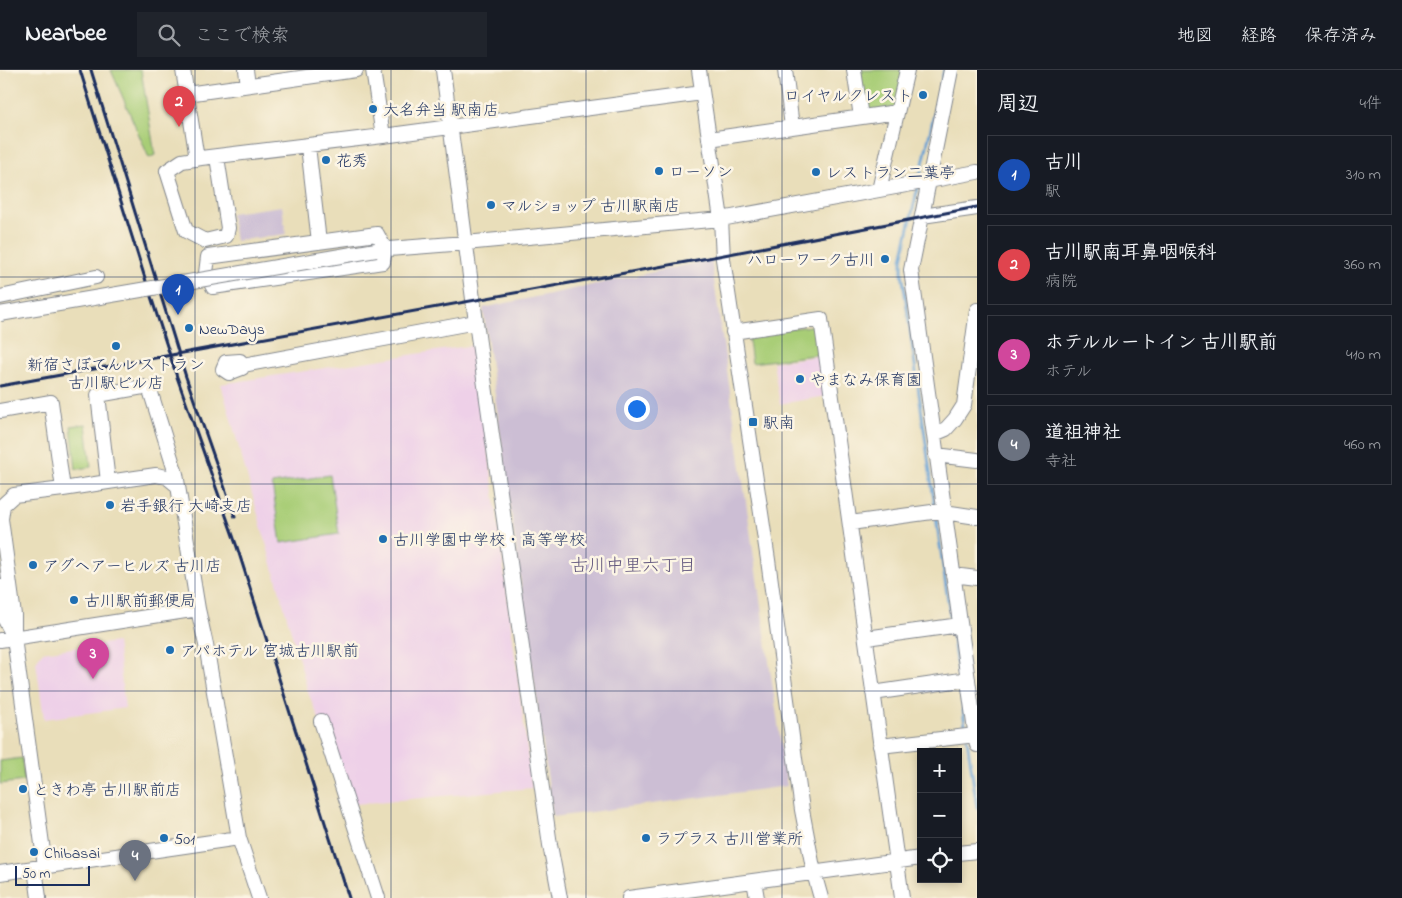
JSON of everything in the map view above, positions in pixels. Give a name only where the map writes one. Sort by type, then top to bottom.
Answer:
[{"type":"street","points":[[183,70],[197,159]]},
{"type":"street","points":[[246,70],[248,85]]},
{"type":"street","points":[[187,94],[310,73],[356,70]]},
{"type":"street","points":[[372,70],[383,136]]},
{"type":"street","points":[[443,70],[476,322],[560,898]]},
{"type":"street","points":[[698,70],[721,219],[722,259],[768,560],[802,810],[814,873],[821,898]]},
{"type":"street","points":[[785,70],[792,126]]},
{"type":"street","points":[[854,70],[861,117]]},
{"type":"street","points":[[879,190],[907,70]]},
{"type":"street","points":[[880,746],[971,738],[954,626],[953,575],[939,512],[934,434],[911,270],[922,216],[922,182],[951,70]]},
{"type":"street","points":[[217,157],[228,228],[226,236],[205,241],[186,231],[167,171],[182,161],[702,93]]},
{"type":"street","points":[[709,139],[897,112]]},
{"type":"street","points":[[308,146],[319,242]]},
{"type":"street","points":[[0,314],[380,249],[721,219],[977,172]]},
{"type":"street","points":[[922,216],[977,208]]},
{"type":"street","points":[[378,234],[380,249],[383,262],[234,285],[213,287],[206,273],[208,258],[319,242],[378,234]]},
{"type":"street","points":[[0,297],[96,277]]},
{"type":"street","points":[[934,434],[946,429],[971,406],[977,310]]},
{"type":"street","points":[[733,332],[821,320],[902,898]]},
{"type":"street","points":[[243,365],[476,322]]},
{"type":"street","points":[[108,482],[98,395],[143,387],[150,390],[176,474],[239,838],[259,898]]},
{"type":"street","points":[[0,411],[51,402],[63,489]]},
{"type":"street","points":[[936,455],[977,460]]},
{"type":"street","points":[[39,898],[40,867],[14,638],[14,616],[1,519],[3,505],[14,495],[156,475],[166,478],[178,486]]},
{"type":"street","points":[[850,523],[939,512],[977,517]]},
{"type":"street","points":[[953,575],[977,578]]},
{"type":"street","points":[[0,586],[4,618],[14,638]]},
{"type":"street","points":[[0,640],[198,609]]},
{"type":"street","points":[[866,638],[954,626]]},
{"type":"street","points":[[873,693],[961,680]]},
{"type":"street","points":[[321,721],[378,898]]},
{"type":"street","points":[[0,873],[239,838]]},
{"type":"street","points":[[962,853],[977,851]]},
{"type":"street","points":[[628,898],[917,859]]},
{"type":"street","points":[[754,881],[757,898]]},
{"type":"shaded area","points":[[282,206],[286,234],[235,241],[231,213]]},
{"type":"shaded area","points":[[711,260],[787,786],[553,817],[483,308]]},
{"type":"shaded area","name":"古川学園中学校・高等学校","points":[[475,345],[532,788],[355,804],[309,695],[221,384]]},
{"type":"shaded area","name":"やまなみ保育園","points":[[819,356],[826,396],[780,404],[773,362]]},
{"type":"shaded area","points":[[117,642],[125,708],[44,719],[36,662],[42,652]]},
{"type":"green space","points":[[111,70],[141,70],[155,155],[149,158]]},
{"type":"green space","points":[[856,70],[904,70],[896,108],[866,113]]},
{"type":"green space","points":[[818,325],[822,354],[752,363],[748,334]]},
{"type":"green space","points":[[86,424],[91,467],[76,469],[71,426]]},
{"type":"green space","points":[[330,475],[339,534],[281,543],[272,484]]},
{"type":"green space","points":[[22,758],[24,781],[0,784],[0,761]]},
{"type":"waterway","points":[[920,177],[944,70]]},
{"type":"waterway","points":[[918,186],[902,259],[902,272],[935,508]]},
{"type":"waterway","points":[[936,517],[951,622]]},
{"type":"waterway","points":[[952,631],[958,676]]},
{"type":"waterway","points":[[960,685],[966,733]]},
{"type":"waterway","points":[[967,739],[977,808]]},
{"type":"railway","points":[[80,70],[177,377],[237,547],[349,898]]},
{"type":"railway","points":[[91,70],[186,377],[235,517]]},
{"type":"railway","points":[[0,386],[708,258],[977,207]]},
{"type":"place","name":"ロイヤルクレスト","points":[[923,95]]},
{"type":"place","name":"大名弁当 駅南店","points":[[373,109]]},
{"type":"place","name":"古川駅南耳鼻咽喉科","points":[[179,127]]},
{"type":"place","name":"花秀","points":[[326,160]]},
{"type":"place","name":"ローソン","points":[[659,171]]},
{"type":"place","name":"レストラン二葉亭","points":[[816,172]]},
{"type":"place","name":"マルショップ 古川駅南店","points":[[491,205]]},
{"type":"place","name":"ハローワーク古川","points":[[885,259]]},
{"type":"place","name":"古川","points":[[178,315]]},
{"type":"place","name":"NewDays","points":[[189,328]]},
{"type":"place","name":"新宿さぼてんレストラン 古川駅ビル店","points":[[116,346]]},
{"type":"place","name":"やまなみ保育園","points":[[800,379]]},
{"type":"place","name":"駅南","points":[[753,422]]},
{"type":"place","name":"岩手銀行 大崎支店","points":[[110,505]]},
{"type":"place","name":"古川学園中学校・高等学校","points":[[383,539]]},
{"type":"place","name":"アグヘアーヒルズ 古川店","points":[[33,565]]},
{"type":"place","name":"古川駅前郵便局","points":[[74,600]]},
{"type":"place","name":"アパホテル 宮城古川駅前","points":[[170,650]]},
{"type":"place","name":"ホテルルートイン 古川駅前","points":[[93,679]]},
{"type":"place","name":"ときわ亭 古川駅前店","points":[[23,789]]},
{"type":"place","name":"501","points":[[164,838]]},
{"type":"place","name":"ラプラス 古川営業所","points":[[646,838]]},
{"type":"place","name":"Chibasai","points":[[34,852]]},
{"type":"place","name":"道祖神社","points":[[135,881]]},
{"type":"district","name":"古川中里六丁目","points":[[633,565]]}]
